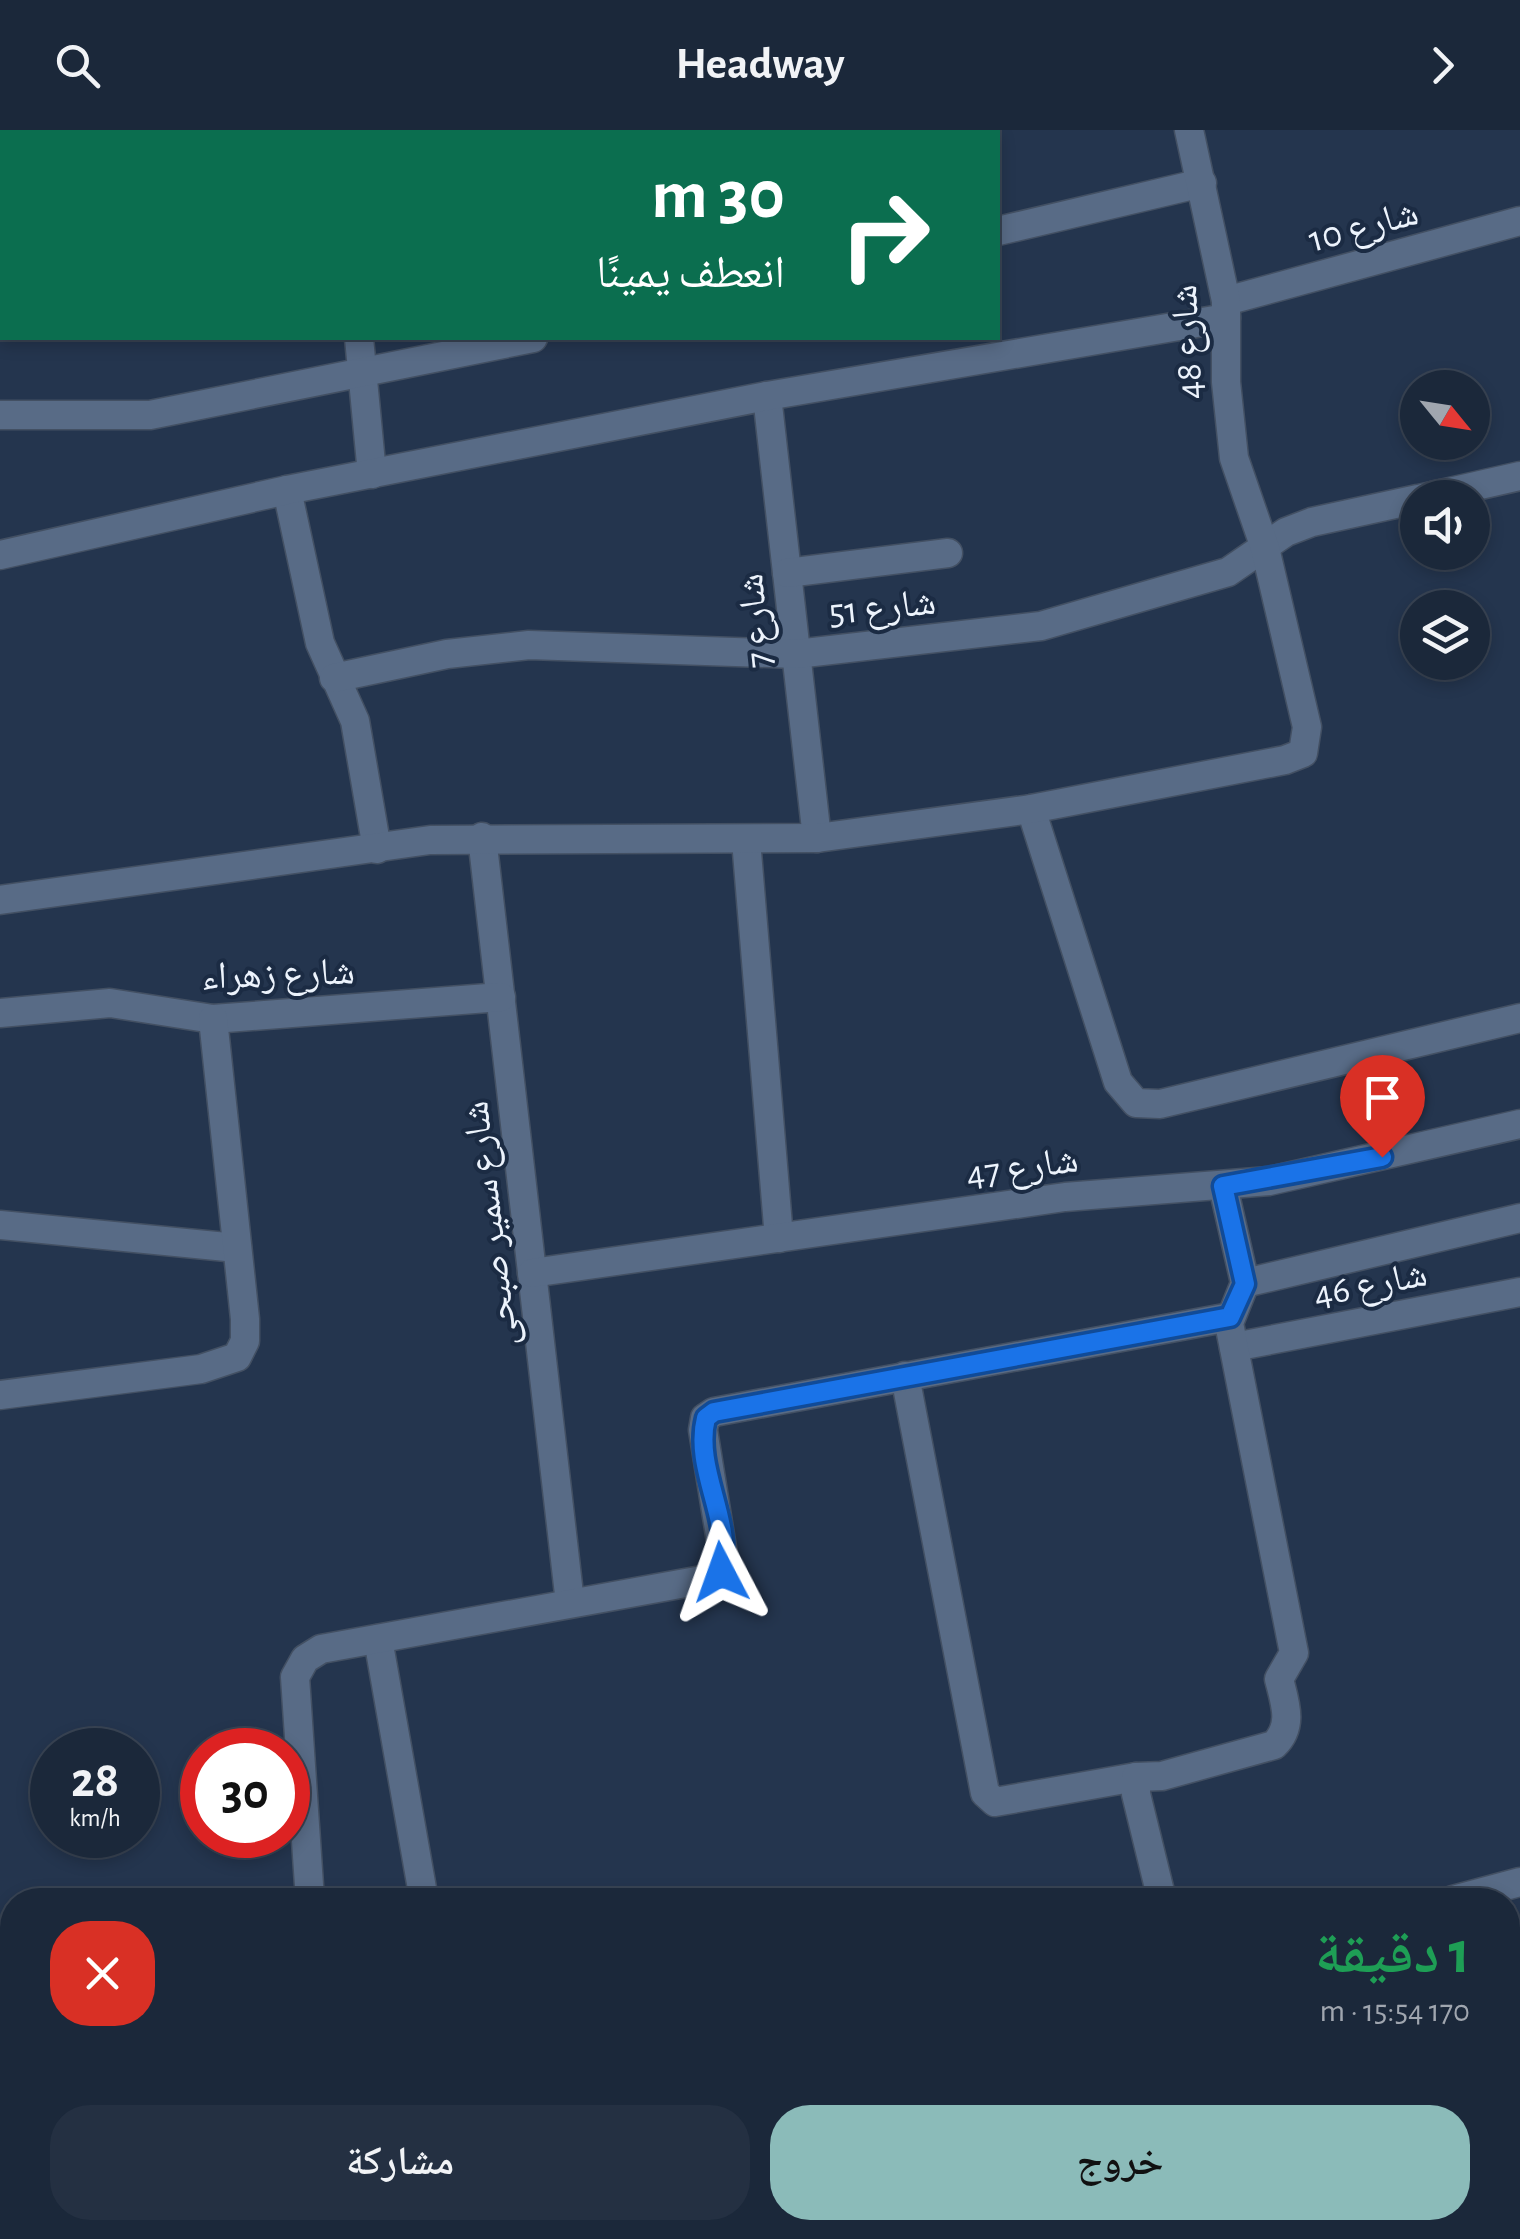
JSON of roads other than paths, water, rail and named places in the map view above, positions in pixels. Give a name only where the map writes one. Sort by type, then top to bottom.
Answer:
[{"type":"street","name":"شارع 48","points":[[1031,809],[1285,760],[1302,752],[1306,727],[1265,548],[1234,458],[1228,420],[1226,309],[1189,130]]},
{"type":"street","points":[[1000,231],[1202,182]]},
{"type":"street","name":"شارع 10","points":[[0,555],[287,490],[1226,309],[1520,221]]},
{"type":"street","points":[[359,340],[372,474]]},
{"type":"street","points":[[0,415],[150,415],[523,340]]},
{"type":"street","name":"شارع 7","points":[[767,396],[817,838]]},
{"type":"street","name":"شارع 51","points":[[1490,483],[1520,476]]},
{"type":"street","points":[[287,490],[320,644],[355,720],[377,849]]},
{"type":"street","name":"شارع 51","points":[[334,678],[446,654],[529,645],[796,654],[1040,626],[1228,572],[1312,522],[1400,502]]},
{"type":"street","points":[[787,573],[948,553]]},
{"type":"street","points":[[0,900],[482,838],[817,838],[1031,809],[1118,1082],[1136,1103],[1160,1104],[1520,1018]]},
{"type":"street","name":"شارع سمير صبحى","points":[[482,838],[570,1603]]},
{"type":"street","points":[[746,840],[779,1238]]},
{"type":"street","name":"شارع زهراء","points":[[0,1013],[110,1003],[213,1018],[501,997]]},
{"type":"street","points":[[0,1396],[201,1369],[237,1357],[245,1340],[245,1318],[213,1018]]},
{"type":"street","name":"شارع 47","points":[[532,1273],[1066,1197],[1223,1186],[1347,1165],[1520,1124]]},
{"type":"street","points":[[904,1376],[986,1793],[995,1802],[1136,1777],[1162,1776],[1262,1751],[1282,1737],[1288,1720],[1279,1679],[1293,1647],[1234,1347],[1230,1317],[1245,1284],[1223,1186]]},
{"type":"street","points":[[1245,1284],[1520,1218]]},
{"type":"street","points":[[0,1226],[236,1248]]},
{"type":"street","name":"شارع 46","points":[[1234,1347],[1520,1292]]},
{"type":"street","points":[[309,1888],[295,1677],[304,1659],[321,1649],[713,1578],[721,1572],[722,1550],[702,1444],[706,1418],[714,1412],[1230,1317]]},
{"type":"street","points":[[378,1639],[422,1888]]},
{"type":"street","points":[[1136,1777],[1159,1888]]}]
